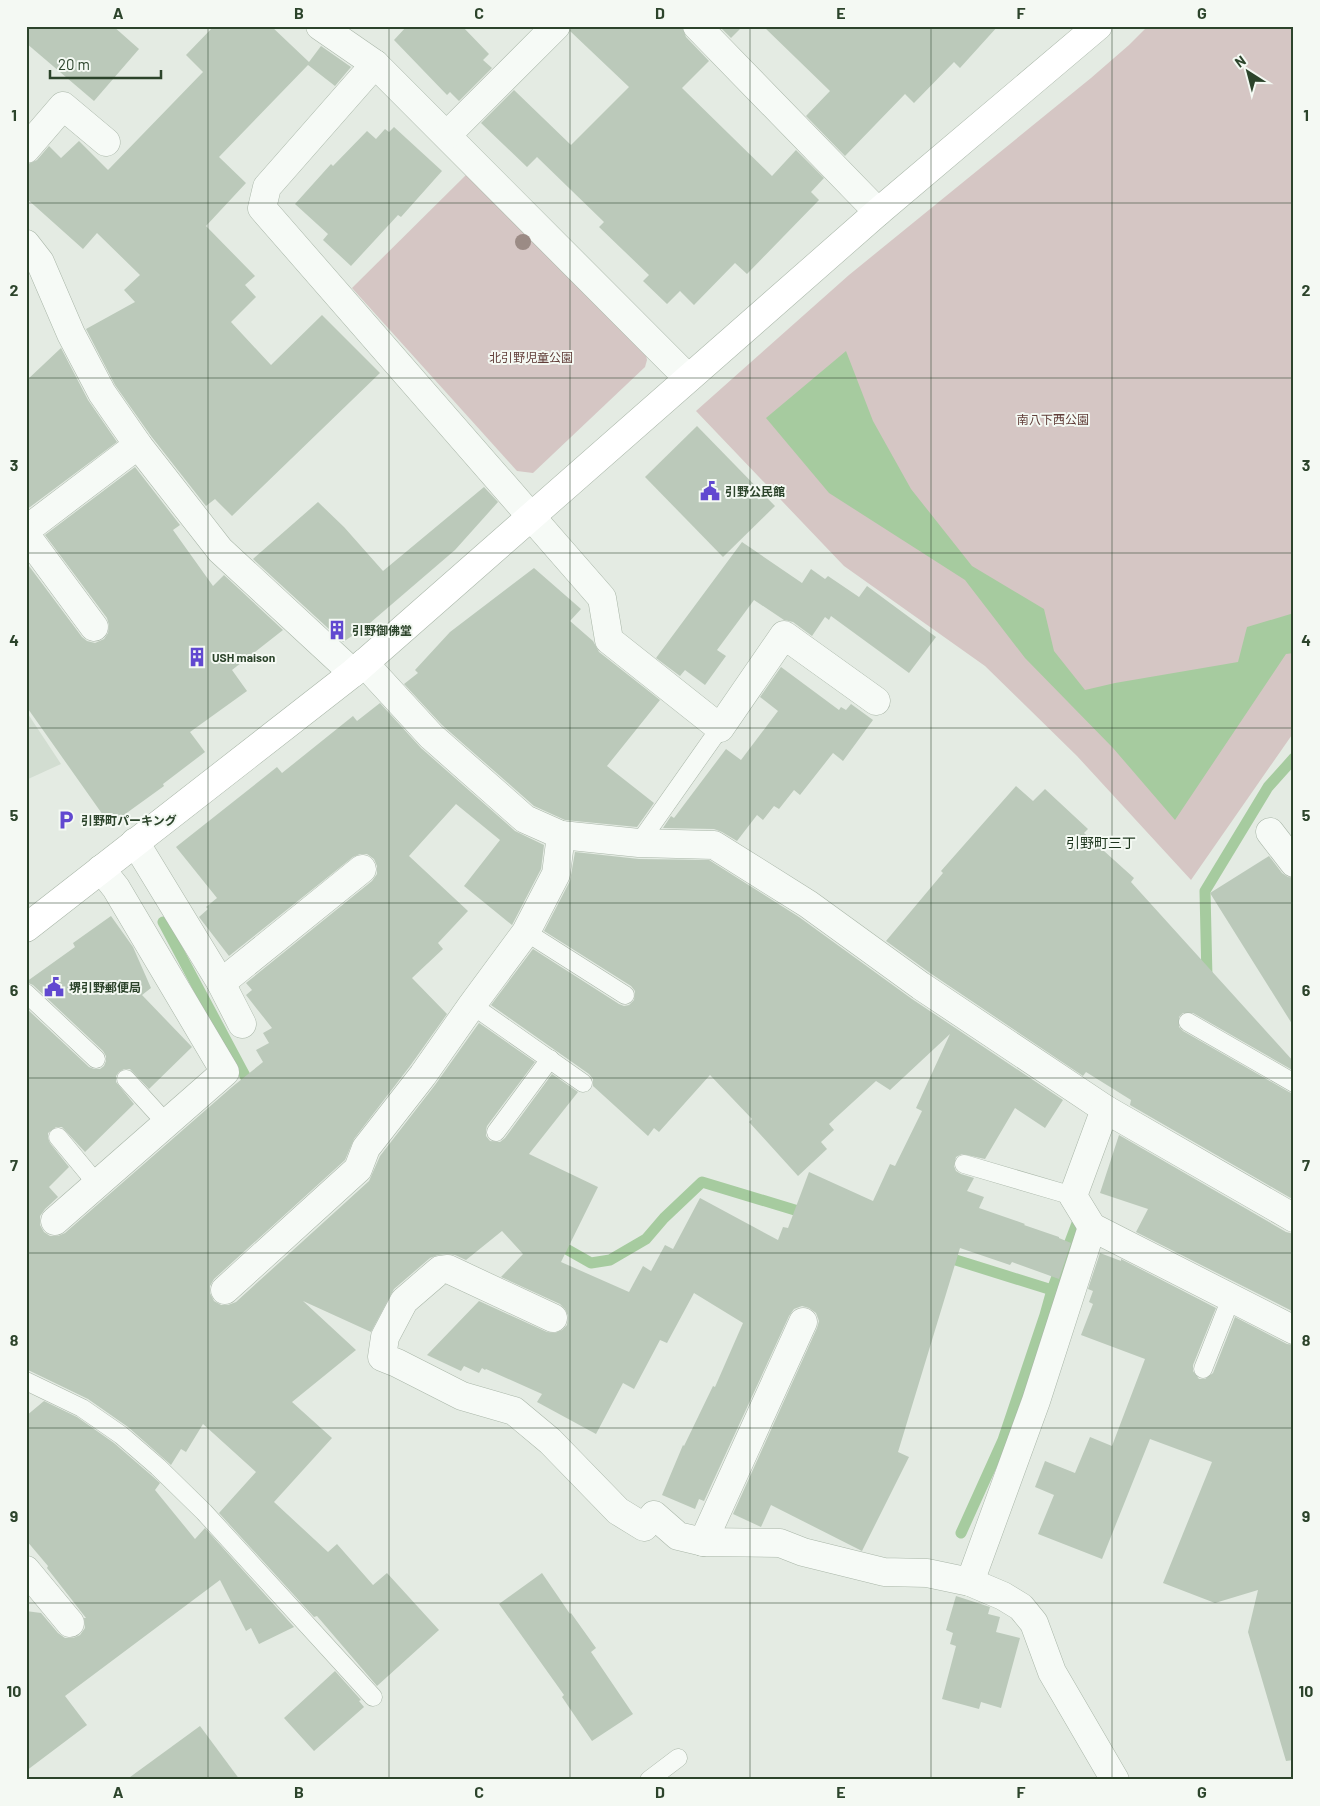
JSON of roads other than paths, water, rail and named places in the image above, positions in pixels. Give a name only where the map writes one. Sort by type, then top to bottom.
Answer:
[{"type":"street","points":[[320,26],[375,64],[688,378]]},
{"type":"street","points":[[447,135],[556,26]]},
{"type":"street","points":[[697,26],[878,212]]},
{"type":"street","points":[[26,928],[358,668],[878,212],[1098,26]]},
{"type":"street","points":[[375,64],[266,187],[262,208],[602,598],[609,640],[720,728],[784,635],[876,701]]},
{"type":"street","points":[[26,149],[63,106],[106,142]]},
{"type":"street","points":[[26,244],[40,262],[71,334],[102,393],[138,445],[220,550],[358,668],[525,819],[561,835],[639,843],[714,845],[808,904],[921,986],[1105,1109],[1294,1218]]},
{"type":"street","points":[[26,530],[138,445]]},
{"type":"street","points":[[26,535],[94,627]]},
{"type":"street","points":[[1270,832],[1294,863]]},
{"type":"street","points":[[225,1290],[358,1169],[366,1148],[424,1075],[472,1004],[526,932],[556,874],[561,835]]},
{"type":"street","points":[[135,842],[222,983],[242,1024]]},
{"type":"street","points":[[55,1221],[225,1072],[116,888],[101,869]]},
{"type":"street","points":[[222,983],[362,869]]},
{"type":"street","points":[[1105,1109],[1073,1196],[1092,1226],[1294,1330]]},
{"type":"street","points":[[970,1582],[1036,1401],[1092,1226]]},
{"type":"street","points":[[553,1318],[448,1269],[440,1270],[404,1301],[385,1337],[382,1357],[397,1362],[462,1396],[514,1411],[550,1441],[618,1511],[644,1527],[654,1515],[678,1536],[703,1542],[780,1543],[803,1552],[884,1572],[927,1573],[970,1582],[1003,1596],[1021,1607],[1034,1622],[1052,1672],[1115,1780]]},
{"type":"street","points":[[703,1542],[803,1322]]},
{"type":"street","points":[[26,1570],[70,1623]]},
{"type":"lane","points":[[639,843],[720,728]]},
{"type":"lane","points":[[526,932],[624,995]]},
{"type":"lane","points":[[26,993],[96,1059]]},
{"type":"lane","points":[[472,1004],[583,1083]]},
{"type":"lane","points":[[1188,1022],[1294,1083]]},
{"type":"lane","points":[[496,1132],[550,1059]]},
{"type":"lane","points":[[126,1079],[166,1123]]},
{"type":"lane","points":[[58,1137],[97,1184]]},
{"type":"lane","points":[[964,1164],[1073,1196]]},
{"type":"lane","points":[[1203,1369],[1231,1298]]},
{"type":"lane","points":[[26,1381],[82,1408],[121,1435],[158,1467],[204,1512],[373,1697]]},
{"type":"lane","points":[[649,1780],[678,1758]]},
{"type":"waterway","points":[[1207,978],[1205,891],[1268,787],[1294,758]]},
{"type":"waterway","points":[[163,922],[252,1089]]},
{"type":"waterway","points":[[554,1242],[591,1263],[610,1260],[646,1239],[664,1218],[702,1182],[808,1214]]},
{"type":"waterway","points":[[943,1256],[1052,1290],[1079,1218]]},
{"type":"waterway","points":[[961,1533],[1003,1440],[1052,1290]]},
{"type":"place","name":"引野公民館","points":[[710,491]]},
{"type":"place","name":"引野御佛堂","points":[[337,630]]},
{"type":"place","name":"USH maison","points":[[197,657]]},
{"type":"place","name":"引野町パーキング","points":[[66,820]]},
{"type":"place","name":"堺引野郵便局","points":[[54,987]]},
{"type":"district","name":"引野町三丁","points":[[1101,842]]},
{"type":"park label","name":"北引野児童公園","points":[[531,357]]},
{"type":"park label","name":"南八下西公園","points":[[1053,419]]}]
